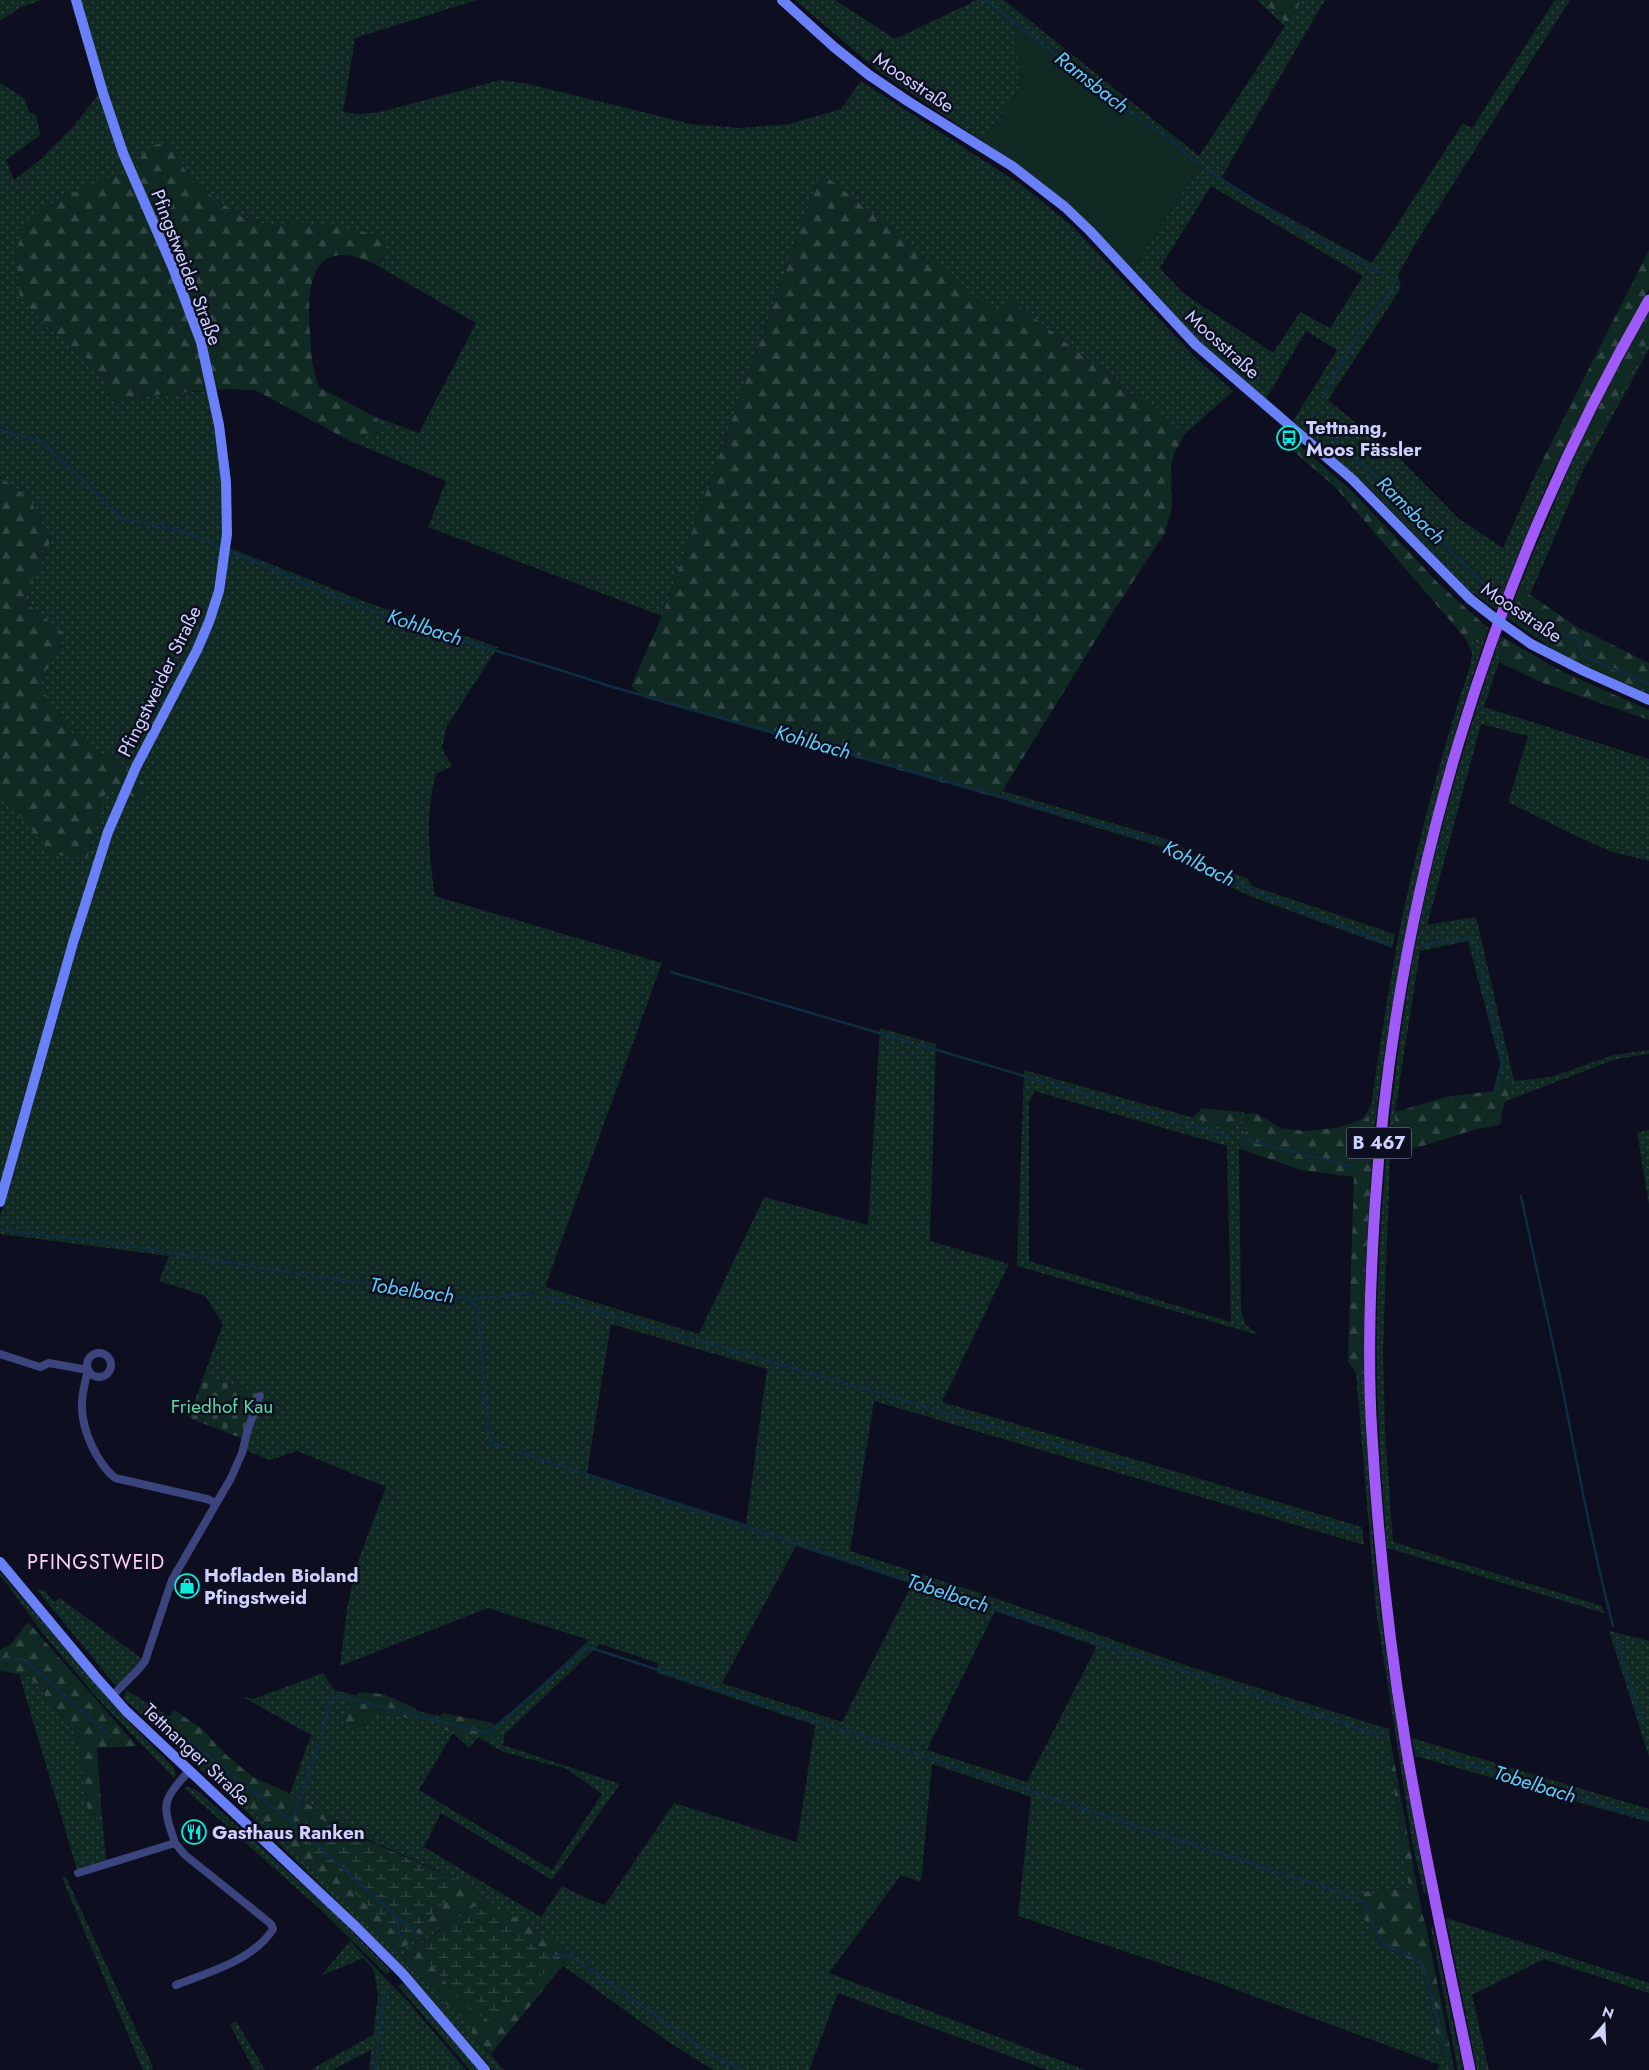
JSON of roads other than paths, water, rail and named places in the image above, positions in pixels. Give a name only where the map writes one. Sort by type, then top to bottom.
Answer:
[{"type":"main road","name":"B 467","points":[[1470,2070],[1425,1852],[1406,1748],[1379,1537],[1371,1429],[1370,1305],[1380,1137],[1389,1058],[1412,928],[1445,788],[1470,703],[1502,610],[1552,489],[1589,412],[1649,300]]},
{"type":"street","name":"Pfingstweider Straße","points":[[0,1202],[73,943],[108,832],[136,767],[197,650],[209,622],[222,574],[227,510],[226,482],[219,425],[201,342],[173,268],[123,152],[103,93],[76,0]]},
{"type":"street","name":"Moosstraße","points":[[782,0],[834,47],[870,75],[917,107],[1012,166],[1065,207],[1196,345],[1353,480],[1470,599],[1496,620],[1531,644],[1584,671],[1649,700]]},
{"type":"street","points":[[0,1354],[40,1367],[49,1363],[88,1370],[82,1394],[82,1413],[94,1450],[108,1472],[115,1478],[207,1499],[216,1503]]},
{"type":"street","points":[[112,1696],[137,1671],[145,1660],[172,1580],[242,1453],[248,1429],[260,1396]]},
{"type":"street","name":"Tettnanger Straße","points":[[0,1562],[112,1696],[384,1954],[485,2070]]},
{"type":"street","points":[[176,1985],[236,1960],[255,1948],[273,1929],[271,1924],[185,1855],[176,1843],[164,1808],[170,1793],[189,1771]]},
{"type":"street","points":[[78,1873],[176,1843]]},
{"type":"waterway","name":"Ramsbach","points":[[986,0],[1117,104],[1168,138],[1197,164]]},
{"type":"waterway","name":"Ramsbach","points":[[1205,169],[1301,231],[1381,273]]},
{"type":"waterway","name":"Ramsbach","points":[[1323,397],[1367,321],[1391,291],[1394,282],[1392,278]]},
{"type":"waterway","name":"Ramsbach","points":[[1314,412],[1312,418],[1409,507],[1490,590]]},
{"type":"waterway","name":"Kohlbach","points":[[0,430],[43,442],[121,518],[183,531],[218,546]]},
{"type":"waterway","name":"Kohlbach","points":[[232,552],[358,605],[453,638],[609,686],[1169,844],[1193,864],[1203,869],[1236,882],[1248,889],[1388,944]]},
{"type":"waterway","name":"Ramsbach","points":[[1522,612],[1547,629],[1576,638],[1580,641],[1581,652],[1586,657],[1649,684]]},
{"type":"waterway","name":"Kohlbach","points":[[1422,945],[1469,938],[1474,940],[1502,1059],[1496,1089]]},
{"type":"waterway","points":[[671,972],[910,1042]]},
{"type":"waterway","points":[[917,1044],[1044,1082]]},
{"type":"waterway","points":[[1055,1085],[1094,1096]]},
{"type":"waterway","points":[[1105,1100],[1157,1115]]},
{"type":"waterway","points":[[1167,1118],[1228,1136]]},
{"type":"waterway","points":[[1247,1140],[1355,1167]]},
{"type":"waterway","points":[[1521,1196],[1605,1596],[1613,1626]]},
{"type":"waterway","name":"Tobelbach","points":[[0,1230],[110,1243],[306,1275]]},
{"type":"waterway","name":"Tobelbach","points":[[313,1276],[471,1299],[478,1309],[488,1432],[492,1443],[505,1447]]},
{"type":"waterway","points":[[471,1299],[533,1293]]},
{"type":"waterway","points":[[545,1296],[1139,1469]]},
{"type":"waterway","name":"Tobelbach","points":[[516,1451],[1379,1735]]},
{"type":"waterway","points":[[1240,1498],[1358,1532]]},
{"type":"waterway","points":[[1617,1641],[1642,1720]]},
{"type":"waterway","points":[[321,1735],[330,1702],[332,1698],[337,1696],[488,1733],[588,1647],[1339,1892],[1363,1902],[1379,1938],[1387,1946],[1418,1959],[1424,1969],[1447,2055]]},
{"type":"waterway","points":[[0,1660],[11,1658],[25,1660],[111,1737]]},
{"type":"waterway","points":[[173,1729],[292,1822],[396,1916],[401,1940]]},
{"type":"waterway","points":[[292,1821],[318,1745]]},
{"type":"waterway","name":"Tobelbach","points":[[1421,1750],[1649,1819]]},
{"type":"waterway","points":[[396,1916],[416,1933]]},
{"type":"waterway","points":[[552,1956],[570,1955],[710,2054],[743,2070]]},
{"type":"waterway","points":[[375,2070],[385,1988]]},
{"type":"place","name":"Tettnang, Moos Fässler","points":[[1289,438]]},
{"type":"place","name":"Hofladen Bioland Pfingstweid","points":[[187,1586]]},
{"type":"place","name":"Gasthaus Ranken","points":[[194,1832]]},
{"type":"district","name":"PFINGSTWEID","points":[[96,1562]]},
{"type":"park label","name":"Friedhof Kau","points":[[222,1406]]}]
